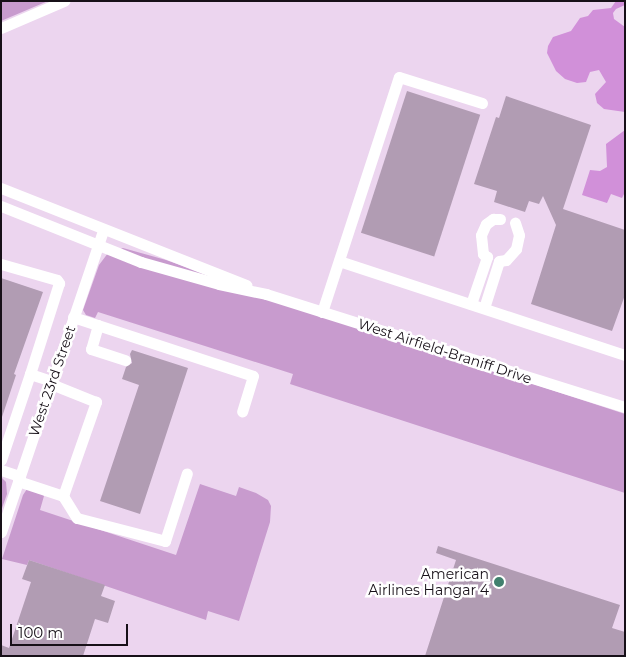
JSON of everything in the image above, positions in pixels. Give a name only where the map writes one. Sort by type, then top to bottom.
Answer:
[{"type":"street","points":[[1,28],[64,1]]},
{"type":"street","points":[[322,312],[400,77],[482,103]]},
{"type":"street","name":"West Airfield-Braniff Drive","points":[[1,188],[103,230],[224,274],[266,294]]},
{"type":"street","name":"West Airfield-Braniff Drive","points":[[1,206],[141,262],[219,284],[266,294],[625,408]]},
{"type":"street","points":[[471,304],[487,257],[483,254],[481,235],[486,224],[493,219],[500,219]]},
{"type":"street","points":[[484,308],[499,261],[506,260],[516,249],[519,235],[515,223]]},
{"type":"street","name":"West 23rd Street","points":[[1,532],[103,230]]},
{"type":"street","points":[[339,261],[625,355]]},
{"type":"street","points":[[1,264],[57,280],[59,283],[1,460]]},
{"type":"street","points":[[73,317],[253,376],[242,411]]},
{"type":"street","points":[[98,326],[91,349],[125,360]]},
{"type":"street","points":[[30,374],[96,402],[63,496]]},
{"type":"street","points":[[1,470],[63,496],[77,518],[165,541],[187,473]]},
{"type":"shaded area","points":[[1,1],[48,1],[1,21]]},
{"type":"shaded area","points":[[616,1],[625,1],[625,5],[616,9],[613,13],[614,19],[625,27],[625,112],[604,109],[597,103],[595,94],[606,82],[599,70],[590,72],[586,82],[577,83],[565,79],[556,71],[547,53],[548,46],[553,37],[571,31],[580,18],[588,16],[593,10],[611,8]]},
{"type":"shaded area","points":[[625,130],[625,192],[622,198],[611,194],[607,203],[582,195],[590,170],[600,171],[607,167],[606,144]]},
{"type":"shaded area","points":[[123,248],[166,260],[304,309],[625,414],[625,493],[290,384],[293,374],[98,312],[95,318],[86,315],[83,310],[99,265],[108,253]]},
{"type":"shaded area","points":[[2,478],[6,482],[7,494],[1,511]]},
{"type":"shaded area","points":[[200,484],[236,496],[239,487],[268,500],[271,506],[270,522],[239,621],[208,611],[206,620],[29,560],[27,565],[2,559],[23,495],[27,489],[42,493],[44,496],[40,510],[176,555]]},
{"type":"building","points":[[407,91],[480,115],[434,257],[361,233]]},
{"type":"building","points":[[506,96],[591,125],[563,209],[625,230],[625,295],[612,331],[531,304],[556,225],[543,196],[539,204],[529,201],[525,212],[494,202],[497,191],[474,184],[496,117],[499,118]]},
{"type":"building","points":[[1,278],[43,292],[14,374],[16,375],[2,417]]},
{"type":"building","points":[[132,350],[188,368],[140,514],[100,501],[139,385],[122,379],[126,367],[132,363],[130,354]]},
{"type":"building","name":"American Airlines Hangar 4","points":[[438,546],[620,605],[612,628],[625,632],[625,656],[425,656],[456,560],[436,553]]},
{"type":"building","points":[[29,560],[105,585],[101,596],[115,601],[108,623],[95,619],[83,656],[1,656],[1,645],[9,648],[31,582],[22,579]]},
{"type":"place","name":"American Airlines Hangar 4","points":[[499,582]]}]
